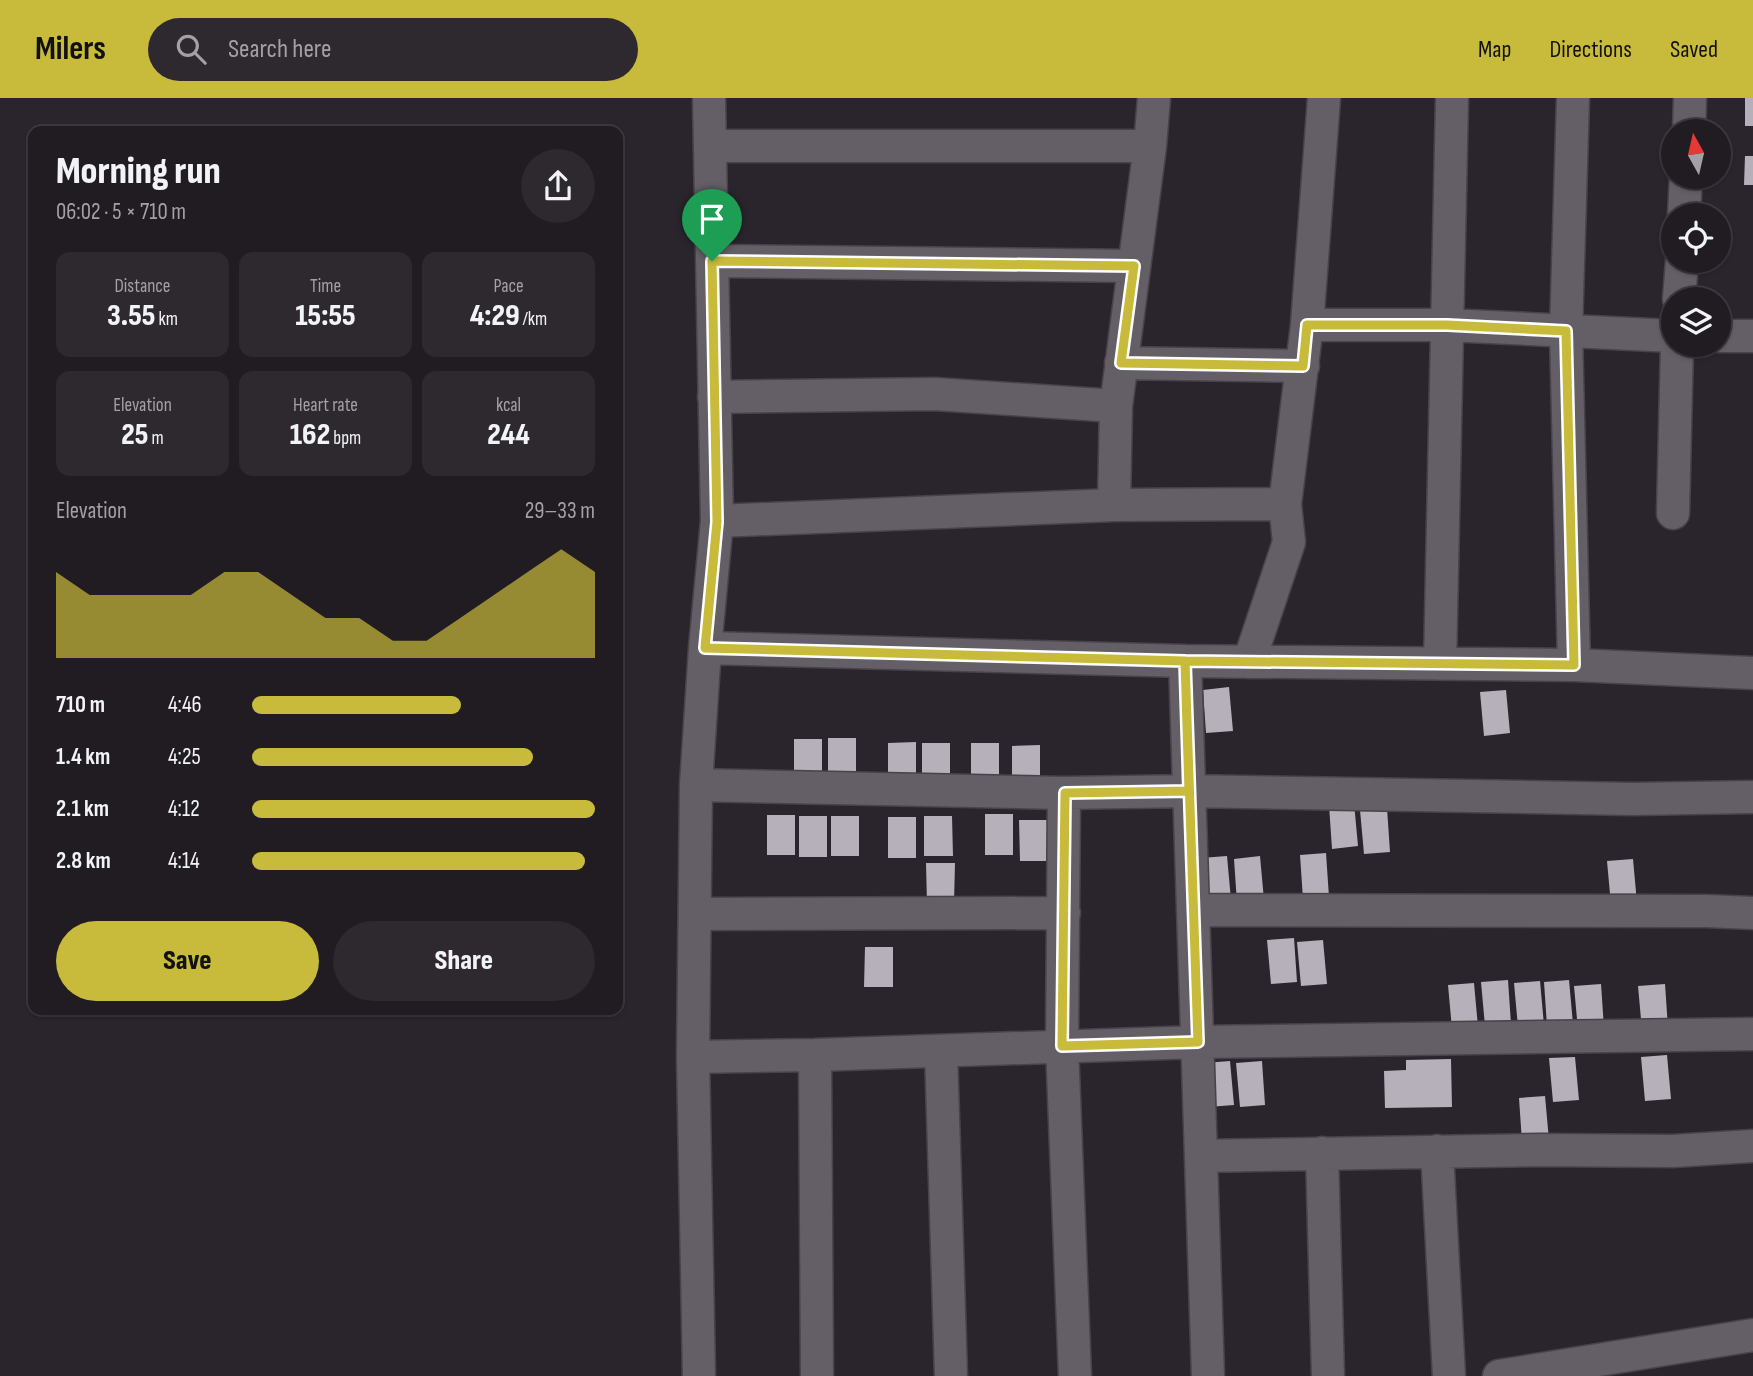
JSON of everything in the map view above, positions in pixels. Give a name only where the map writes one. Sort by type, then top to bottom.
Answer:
[{"type":"street","points":[[699,1376],[693,1057],[696,785],[717,522],[709,98]]},
{"type":"street","points":[[1114,505],[1116,406],[1154,98]]},
{"type":"street","points":[[1249,662],[1289,542],[1285,504],[1307,325],[1324,98]]},
{"type":"street","points":[[1440,664],[1452,98]]},
{"type":"street","points":[[1573,98],[1566,331],[1574,665]]},
{"type":"street","points":[[1689,119],[1690,98]]},
{"type":"street","points":[[709,146],[1150,146]]},
{"type":"street","points":[[712,261],[1134,266]]},
{"type":"street","points":[[1307,325],[1447,325],[1661,335]]},
{"type":"street","points":[[1731,336],[1753,336]]},
{"type":"street","points":[[1673,513],[1677,357]]},
{"type":"street","points":[[1121,363],[1303,366]]},
{"type":"street","points":[[715,397],[934,394],[1116,406]]},
{"type":"street","points":[[717,522],[1114,505],[1285,504]]},
{"type":"street","points":[[705,648],[1185,661],[1574,665],[1753,673]]},
{"type":"street","points":[[1185,661],[1208,1376]]},
{"type":"street","points":[[696,785],[1065,793],[1189,791],[1633,799],[1753,797]]},
{"type":"street","points":[[1065,793],[1062,1046],[1075,1376]]},
{"type":"street","points":[[1193,910],[1753,913]]},
{"type":"street","points":[[695,914],[1064,913]]},
{"type":"street","points":[[693,1057],[1198,1042],[1753,1034]]},
{"type":"street","points":[[941,1051],[951,1376]]},
{"type":"street","points":[[815,1055],[817,1376]]},
{"type":"street","points":[[1201,1156],[1437,1151],[1673,1151],[1753,1146]]},
{"type":"street","points":[[1437,1151],[1449,1376]]},
{"type":"street","points":[[1322,1153],[1328,1376]]},
{"type":"street","points":[[1499,1376],[1753,1335]]},
{"type":"building","points":[[1745,98],[1753,98],[1753,126],[1745,126]]},
{"type":"building","points":[[1745,156],[1753,156],[1753,185],[1744,185]]},
{"type":"building","points":[[1229,687],[1233,731],[1206,733],[1203,690]]},
{"type":"building","points":[[1506,690],[1510,733],[1484,736],[1480,692]]},
{"type":"building","points":[[828,738],[856,738],[856,779],[828,779]]},
{"type":"building","points":[[794,739],[822,739],[822,779],[794,779]]},
{"type":"building","points":[[916,742],[916,783],[888,783],[888,743]]},
{"type":"building","points":[[922,743],[950,743],[950,784],[922,784]]},
{"type":"building","points":[[971,743],[999,743],[999,784],[971,784]]},
{"type":"building","points":[[1040,745],[1040,786],[1012,786],[1012,746]]},
{"type":"building","points":[[1354,803],[1358,846],[1332,849],[1329,805]]},
{"type":"building","points":[[1387,808],[1390,852],[1364,854],[1360,810]]},
{"type":"building","points":[[985,814],[1013,814],[1013,855],[985,855]]},
{"type":"building","points":[[767,815],[795,815],[795,855],[767,855]]},
{"type":"building","points":[[799,816],[827,816],[827,857],[799,857]]},
{"type":"building","points":[[831,816],[859,816],[859,856],[831,856]]},
{"type":"building","points":[[924,816],[952,816],[953,856],[924,856]]},
{"type":"building","points":[[888,817],[916,817],[916,858],[888,858]]},
{"type":"building","points":[[1019,820],[1048,820],[1047,861],[1020,861]]},
{"type":"building","points":[[1326,853],[1329,897],[1303,899],[1300,855]]},
{"type":"building","points":[[1227,856],[1231,900],[1204,902],[1201,858]]},
{"type":"building","points":[[1260,856],[1264,900],[1237,903],[1234,859]]},
{"type":"building","points":[[1633,859],[1637,903],[1611,905],[1607,861]]},
{"type":"building","points":[[926,863],[955,863],[954,903],[927,904]]},
{"type":"building","points":[[1294,938],[1297,982],[1271,984],[1267,940]]},
{"type":"building","points":[[1323,940],[1327,984],[1301,986],[1297,942]]},
{"type":"building","points":[[865,947],[893,947],[893,987],[864,987]]},
{"type":"building","points":[[1508,980],[1511,1024],[1485,1026],[1481,982]]},
{"type":"building","points":[[1569,980],[1573,1024],[1547,1026],[1544,982]]},
{"type":"building","points":[[1540,981],[1544,1025],[1518,1027],[1514,983]]},
{"type":"building","points":[[1474,983],[1478,1027],[1452,1029],[1448,985]]},
{"type":"building","points":[[1601,984],[1604,1028],[1578,1030],[1574,986]]},
{"type":"building","points":[[1665,984],[1668,1028],[1642,1030],[1638,986]]},
{"type":"building","points":[[1667,1055],[1671,1099],[1645,1101],[1641,1057]]},
{"type":"building","points":[[1575,1057],[1579,1100],[1553,1102],[1549,1058]]},
{"type":"building","points":[[1451,1059],[1452,1107],[1385,1108],[1384,1071],[1406,1070],[1406,1060]]},
{"type":"building","points":[[1230,1061],[1234,1105],[1208,1107],[1204,1063]]},
{"type":"building","points":[[1262,1061],[1265,1105],[1240,1107],[1236,1063]]},
{"type":"building","points":[[1545,1096],[1549,1140],[1522,1142],[1519,1098]]},
{"type":"route","points":[[712,261],[717,522],[705,648],[1185,661],[1189,791],[1065,793],[1062,1046],[1198,1042],[1185,661],[1574,665],[1566,331],[1447,325],[1307,325],[1303,366],[1121,363],[1134,266],[712,261]]}]
